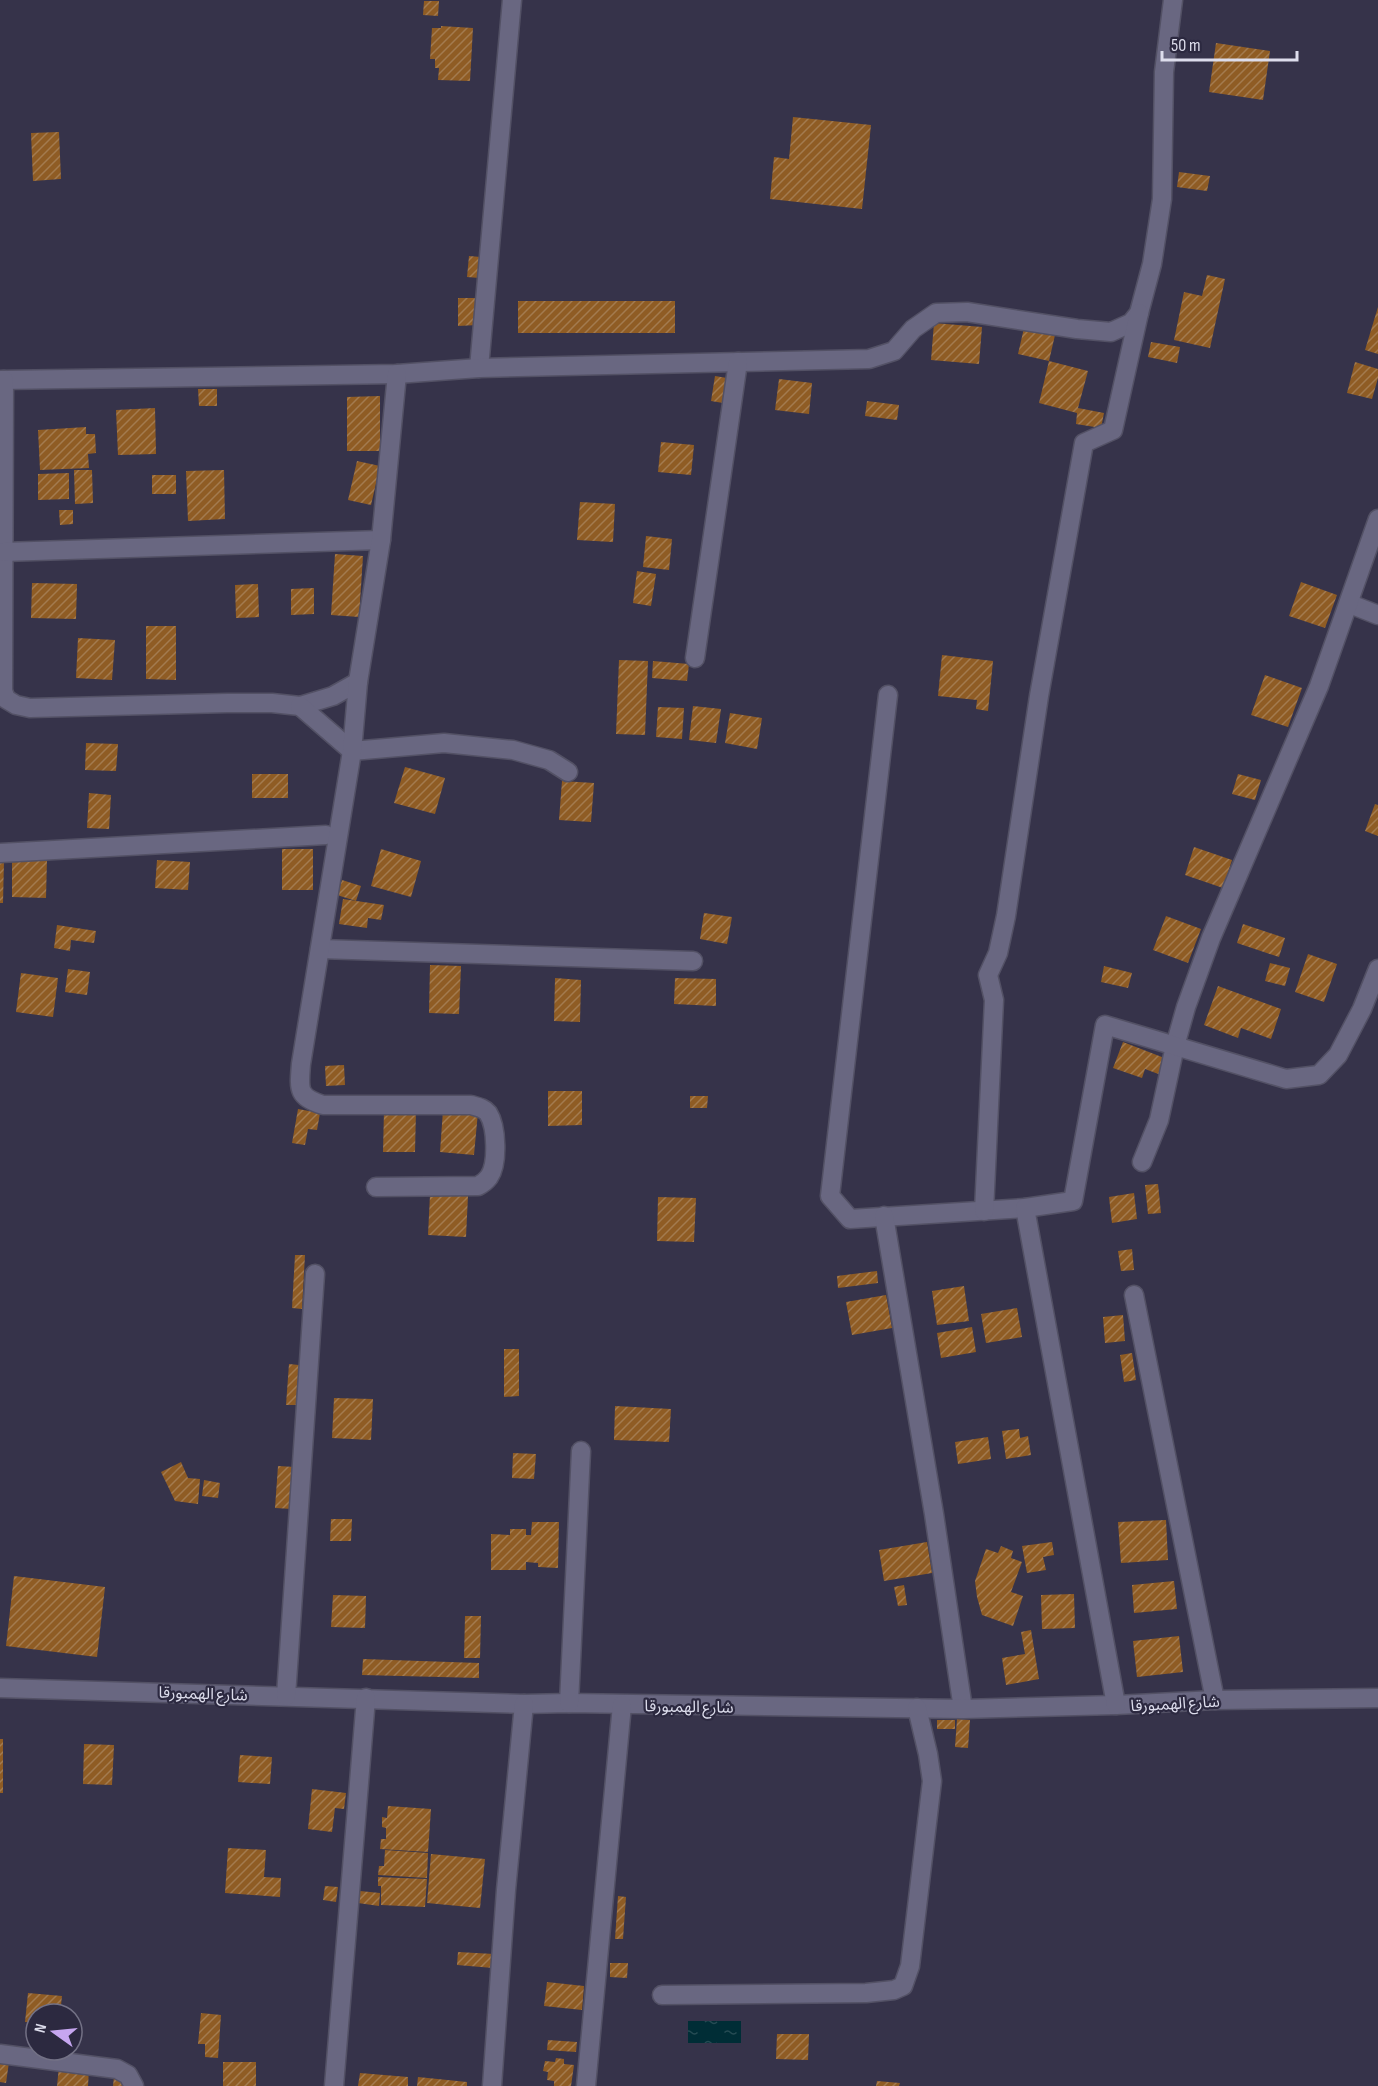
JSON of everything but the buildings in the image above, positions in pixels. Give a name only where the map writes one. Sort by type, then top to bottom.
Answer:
[{"type":"street","points":[[479,368],[512,0]]},
{"type":"street","points":[[984,1210],[994,1000],[988,975],[998,953],[1006,916],[1039,696],[1084,443],[1113,430],[1138,313],[1152,264],[1162,200],[1164,72],[1173,0]]},
{"type":"street","points":[[358,682],[333,696],[300,705],[249,703],[30,708],[16,705],[6,699],[3,691],[2,380],[397,374],[479,368],[869,359],[894,351],[913,329],[936,313],[967,312],[1111,332],[1131,323],[1138,313]]},
{"type":"street","points":[[695,658],[738,362]]},
{"type":"street","points":[[376,1187],[478,1186],[488,1178],[492,1170],[495,1144],[493,1126],[488,1113],[483,1108],[471,1105],[323,1105],[309,1101],[299,1087],[300,1064],[352,751],[358,682],[381,540],[397,374]]},
{"type":"street","points":[[1142,1162],[1159,1120],[1175,1046],[1211,938],[1319,686],[1350,604],[1378,519]]},
{"type":"street","points":[[3,552],[381,540]]},
{"type":"street","points":[[1350,604],[1378,615]]},
{"type":"street","points":[[888,694],[830,1196],[850,1220],[1025,1208],[1073,1201],[1105,1025],[1286,1079],[1319,1075],[1338,1055],[1362,1009],[1378,969]]},
{"type":"street","points":[[300,705],[352,751],[444,743],[467,745],[522,752],[549,760],[568,772]]},
{"type":"street","points":[[0,853],[326,835]]},
{"type":"street","points":[[320,950],[693,961]]},
{"type":"street","points":[[1025,1208],[1116,1706]]},
{"type":"street","points":[[884,1216],[934,1514],[963,1709]]},
{"type":"street","points":[[286,1696],[315,1274]]},
{"type":"street","points":[[1134,1295],[1215,1700]]},
{"type":"street","points":[[569,1703],[581,1451]]},
{"type":"street","name":"شارع الهمبورقا","points":[[0,1688],[524,1704],[963,1709],[1116,1706],[1215,1700],[1378,1698]]},
{"type":"street","points":[[334,2086],[366,1698]]},
{"type":"street","points":[[492,2086],[506,1890],[524,1704]]},
{"type":"street","points":[[586,2086],[622,1705]]},
{"type":"street","points":[[662,1995],[866,1993],[894,1990],[903,1986],[910,1966],[931,1791],[928,1754],[917,1708]]},
{"type":"street","points":[[0,2054],[117,2069],[128,2075],[134,2086]]},
{"type":"water","points":[[688,2021],[741,2021],[741,2043],[688,2043]]}]
